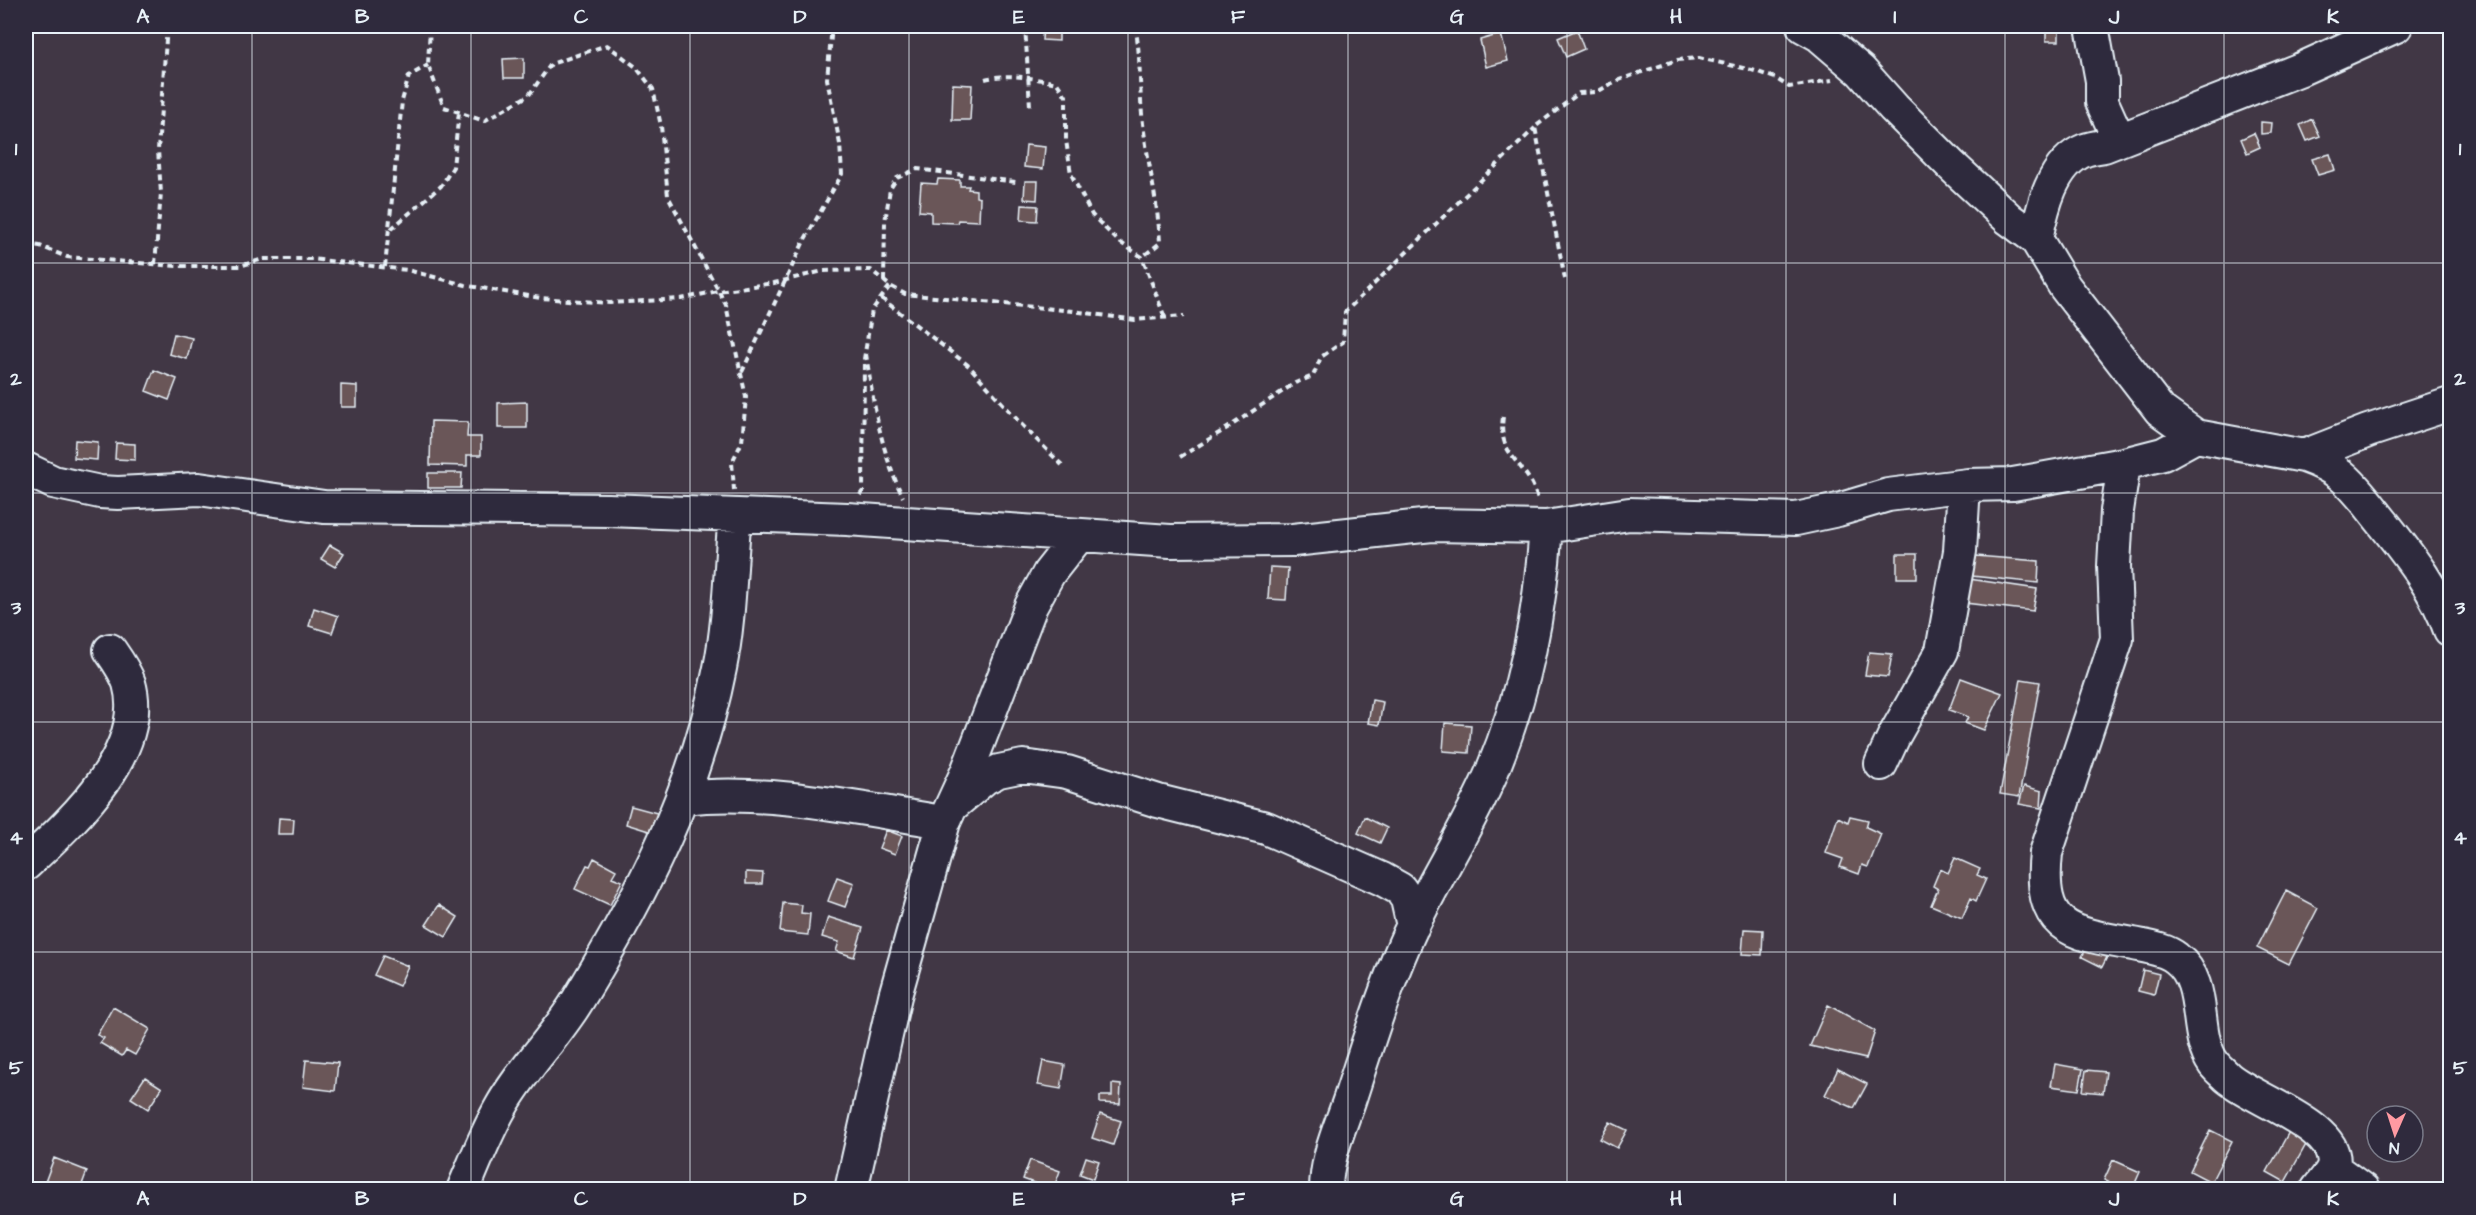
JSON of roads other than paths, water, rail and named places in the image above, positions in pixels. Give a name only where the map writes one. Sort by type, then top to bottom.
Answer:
[{"type":"street","points":[[1803,26],[1819,35],[1861,70],[1894,108],[1952,166],[2009,219],[2036,239],[2065,287],[2175,429],[2175,438],[2163,454]]},
{"type":"street","points":[[2092,26],[2102,81],[2102,102],[2119,140]]},
{"type":"street","points":[[2036,239],[2046,198],[2060,174],[2084,151],[2119,140],[2301,69],[2396,26]]},
{"type":"street","points":[[2304,456],[2368,431],[2451,404]]},
{"type":"street","points":[[2160,410],[2196,436],[2304,456],[2320,462],[2339,474],[2356,489],[2430,586],[2451,630]]},
{"type":"street","points":[[26,469],[53,482],[99,492],[199,489],[324,507],[608,510],[847,519],[1170,541],[1235,542],[1293,540],[1432,525],[1546,527],[1629,514],[1796,519],[1813,517],[1888,495],[1964,486],[2013,484],[2124,464],[2163,454],[2196,436]]},
{"type":"street","points":[[2124,464],[2117,511],[2114,566],[2117,639],[2046,853],[2043,878],[2046,900],[2059,921],[2076,932],[2145,946],[2177,959],[2193,983],[2205,1043],[2214,1064],[2231,1080],[2294,1117],[2328,1142],[2333,1153],[2325,1179],[2363,1190]]},
{"type":"street","points":[[1881,764],[1894,736],[1942,651],[1960,551],[1964,486]]},
{"type":"street","points":[[463,1190],[500,1107],[554,1035],[595,971],[652,867],[683,798],[704,738],[721,666],[735,515]]},
{"type":"street","points":[[1326,1190],[1328,1164],[1361,1060],[1413,926],[1466,829],[1498,755],[1521,691],[1542,588],[1546,527]]},
{"type":"street","points":[[851,1190],[895,996],[947,815],[967,772],[1031,606],[1049,573],[1079,535]]},
{"type":"street","points":[[26,864],[63,828],[99,787],[117,760],[127,735],[132,719],[128,682],[110,650]]},
{"type":"street","points":[[683,798],[717,795],[780,799],[879,811],[947,815],[976,785],[999,771],[1023,766],[1067,772],[1158,801],[1266,828],[1326,853],[1400,889],[1407,899],[1413,926]]}]
